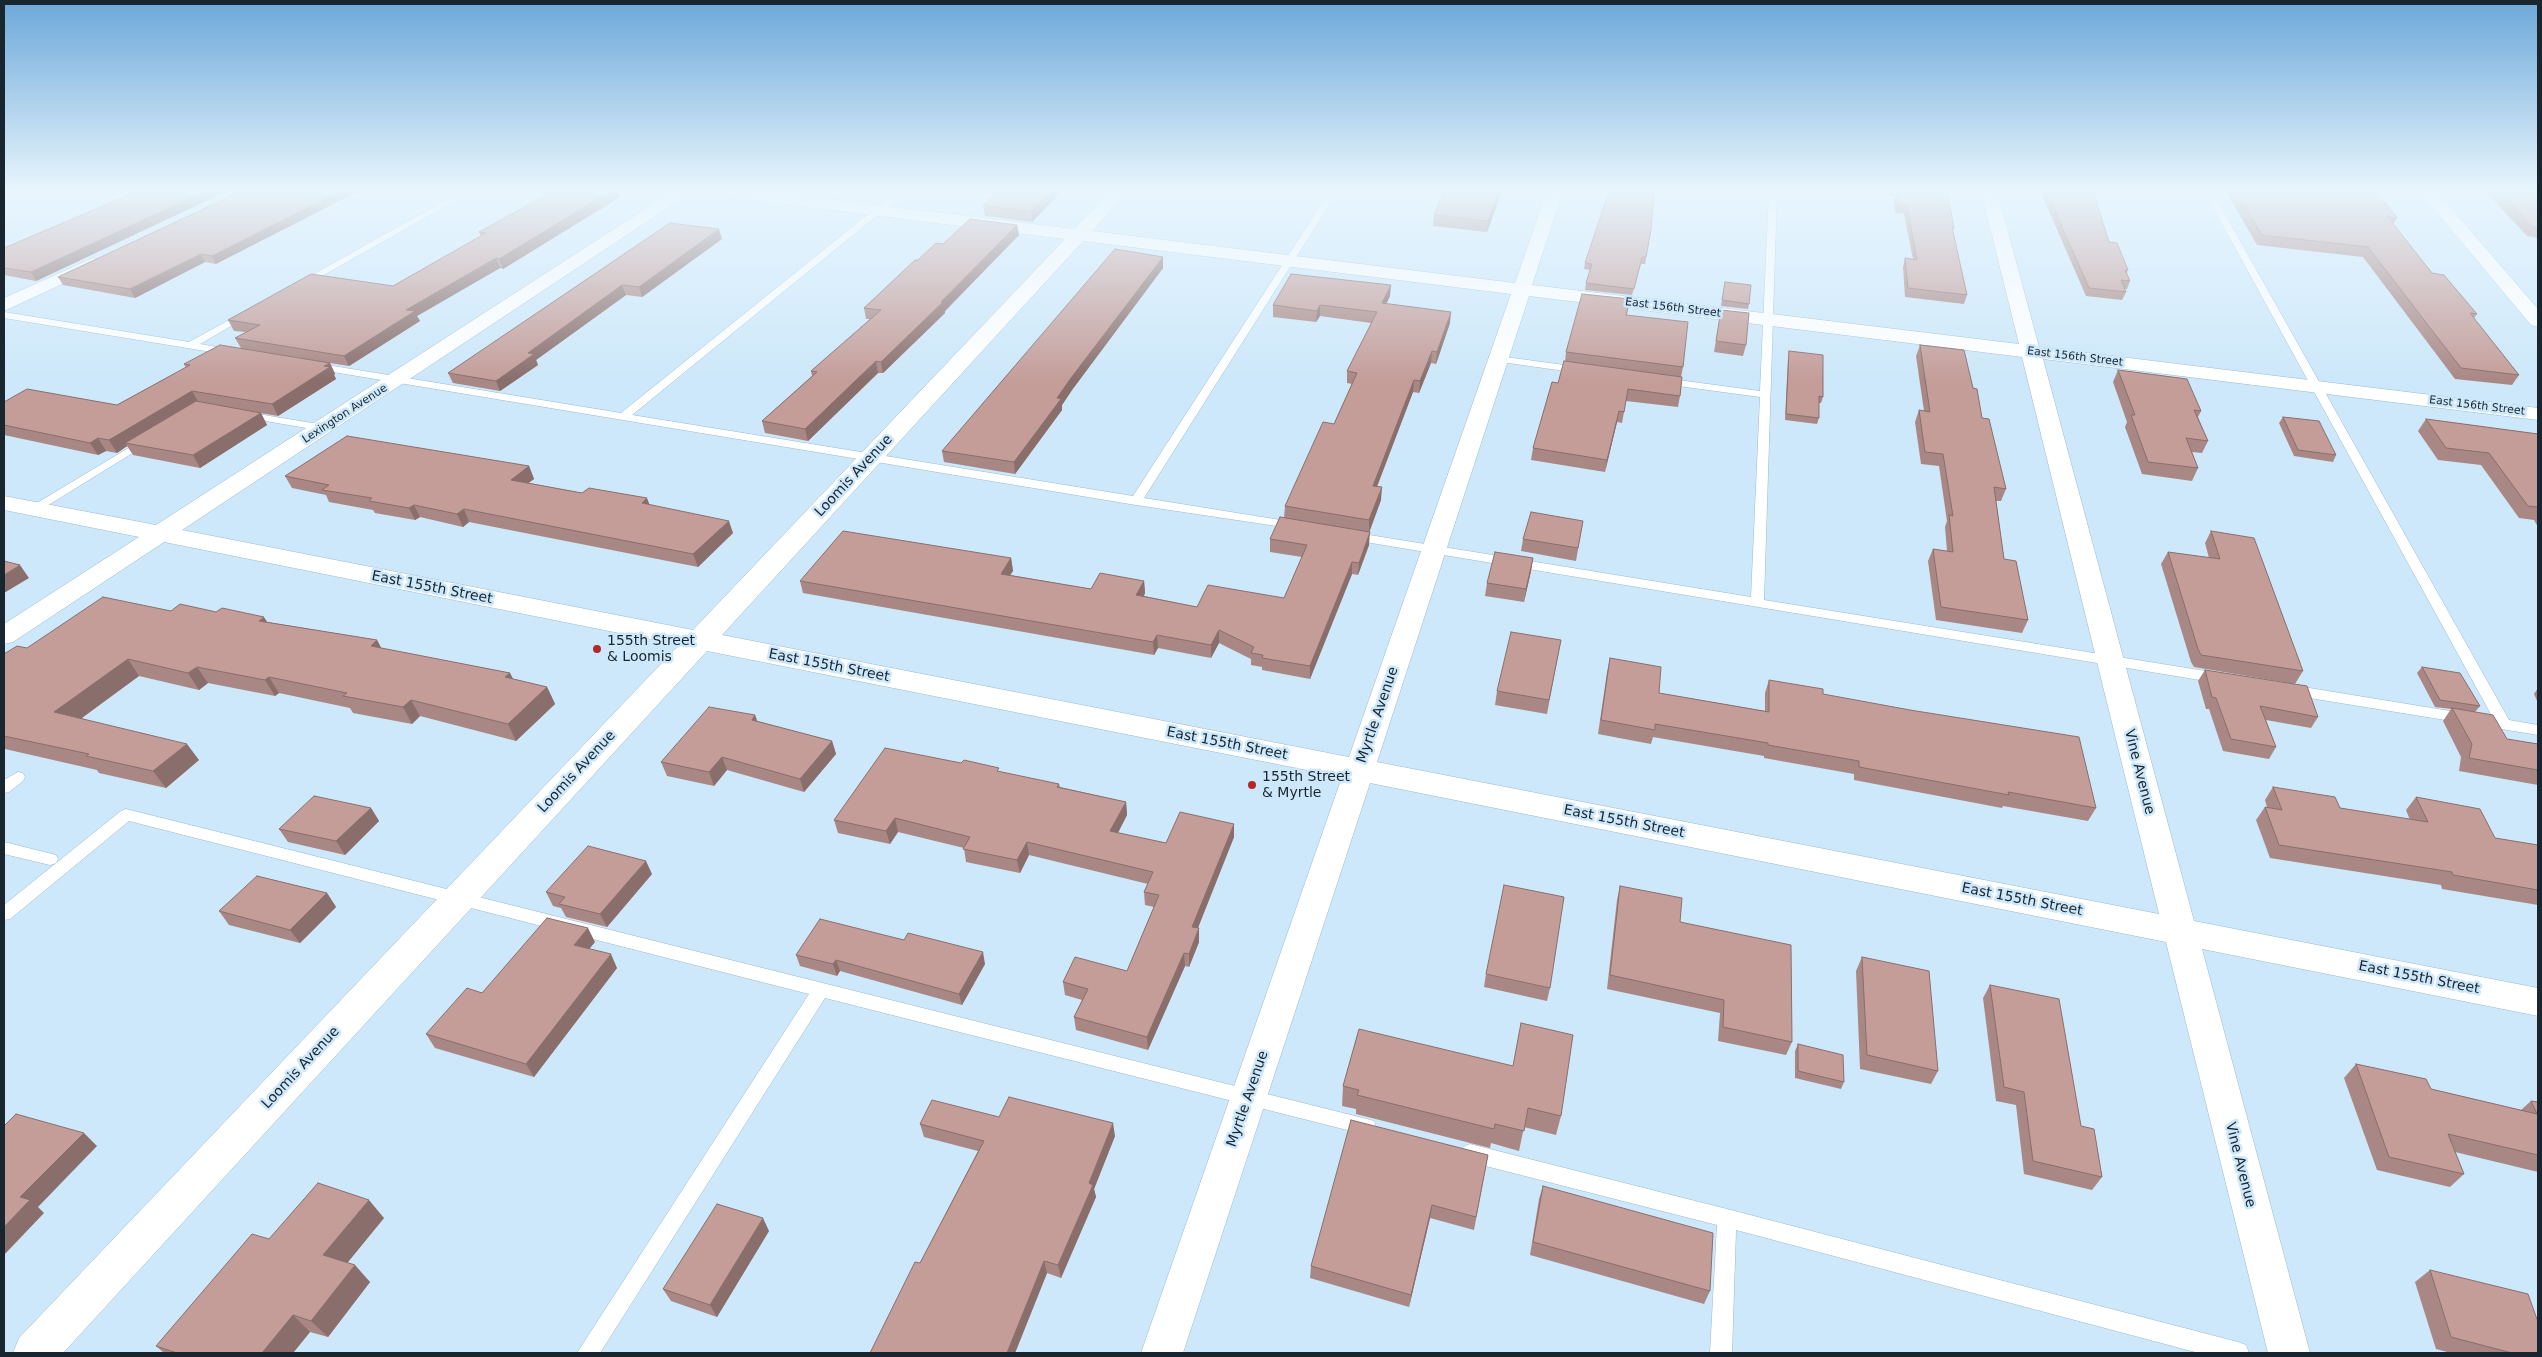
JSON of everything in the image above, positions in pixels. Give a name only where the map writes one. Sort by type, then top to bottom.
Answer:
[{"type":"street","points":[[4,305],[110,254]]},
{"type":"street","name":"Lexington Avenue","points":[[4,636],[589,254]]},
{"type":"street","name":"Loomis Avenue","points":[[34,1353],[1061,254]]},
{"type":"street","name":"East 156th Street","points":[[1235,254],[2538,414]]},
{"type":"street","name":"Myrtle Avenue","points":[[1162,1353],[1534,254]]},
{"type":"street","name":"Vine Avenue","points":[[2006,254],[2288,1353]]},
{"type":"street","points":[[2481,254],[2538,321]]},
{"type":"street","name":"East 155th Street","points":[[4,503],[2538,1002]]},
{"type":"lane","points":[[295,288],[355,254]]},
{"type":"lane","points":[[624,416],[825,254]]},
{"type":"lane","points":[[1136,501],[1293,254]]},
{"type":"lane","points":[[1757,602],[1771,254]]},
{"type":"lane","points":[[2243,254],[2504,725]]},
{"type":"lane","points":[[191,345],[252,312]]},
{"type":"lane","points":[[4,315],[238,353]]},
{"type":"lane","points":[[1498,359],[1593,372]]},
{"type":"lane","points":[[304,364],[1309,529]]},
{"type":"lane","points":[[1651,380],[1765,395]]},
{"type":"lane","points":[[238,414],[324,428]]},
{"type":"lane","points":[[33,509],[159,432]]},
{"type":"lane","points":[[1338,534],[2228,680]]},
{"type":"lane","points":[[2277,688],[2538,730]]},
{"type":"lane","points":[[4,788],[18,777]]},
{"type":"lane","points":[[4,914],[126,815],[1383,1130]]},
{"type":"lane","points":[[4,848],[50,859]]},
{"type":"lane","points":[[588,1353],[821,989]]},
{"type":"lane","points":[[1450,1148],[1727,1218],[2238,1353]]},
{"type":"lane","points":[[1721,1353],[1727,1218]]},
{"type":"building","points":[[4,254],[69,254],[31,272],[4,268]]},
{"type":"building","points":[[107,254],[200,254],[130,289],[58,277]]},
{"type":"building","points":[[449,254],[507,254],[499,259],[496,258],[406,310],[415,311],[344,356],[235,338],[260,325],[228,320],[311,274],[393,286]]},
{"type":"building","points":[[624,254],[684,254],[639,287],[622,285],[528,353],[534,354],[496,381],[448,373]]},
{"type":"building","points":[[924,254],[988,254],[941,302],[943,302],[881,362],[876,361],[805,429],[762,421],[817,372],[811,371],[881,310],[864,308],[915,260],[918,260]]},
{"type":"building","points":[[1110,254],[1147,254],[1163,257],[1071,378],[1057,398],[1061,399],[1014,462],[942,451]]},
{"type":"building","points":[[1588,254],[1646,254],[1646,257],[1642,257],[1634,289],[1586,283],[1592,264],[1585,263]]},
{"type":"building","points":[[1916,254],[1958,254],[1967,295],[1908,288],[1905,258],[1917,260]]},
{"type":"building","points":[[2074,254],[2122,254],[2130,281],[2121,280],[2126,292],[2089,288]]},
{"type":"building","points":[[2374,254],[2417,254],[2432,273],[2444,275],[2477,314],[2470,313],[2519,375],[2461,368]]},
{"type":"building","points":[[1291,274],[1391,285],[1382,303],[1451,312],[1437,352],[1432,351],[1420,381],[1414,380],[1373,486],[1382,487],[1369,520],[1285,506],[1323,422],[1334,424],[1357,373],[1347,371],[1377,312],[1320,305],[1317,311],[1273,305]]},
{"type":"building","points":[[1725,282],[1751,285],[1749,304],[1722,300]]},
{"type":"building","points":[[1582,294],[1630,299],[1626,315],[1688,322],[1683,367],[1566,352]]},
{"type":"building","points":[[1721,310],[1749,313],[1746,345],[1716,341]]},
{"type":"building","points":[[220,345],[330,363],[324,366],[330,367],[272,404],[192,391],[109,440],[98,438],[90,443],[4,425],[4,402],[27,389],[117,405],[190,365],[184,364]]},
{"type":"building","points":[[1920,345],[1964,350],[1973,388],[1977,389],[1982,418],[1989,419],[2006,489],[1994,487],[2004,559],[2016,561],[2028,620],[1941,607],[1933,549],[1953,552],[1949,515],[1953,516],[1943,454],[1925,452],[1919,410],[1930,412]]},
{"type":"building","points":[[1789,351],[1823,355],[1823,397],[1819,396],[1819,418],[1786,414]]},
{"type":"building","points":[[1564,361],[1682,377],[1680,396],[1628,389],[1624,412],[1619,411],[1607,460],[1533,448],[1552,382],[1558,383]]},
{"type":"building","points":[[2118,370],[2187,379],[2201,411],[2194,410],[2208,441],[2186,438],[2198,468],[2148,462],[2131,415],[2135,415]]},
{"type":"building","points":[[196,401],[261,413],[193,455],[125,443]]},
{"type":"building","points":[[2283,417],[2319,421],[2336,455],[2298,450]]},
{"type":"building","points":[[2426,419],[2538,434],[2538,507],[2528,506],[2489,453],[2446,448]]},
{"type":"building","points":[[347,436],[529,466],[511,480],[582,493],[589,488],[647,498],[642,503],[729,521],[693,554],[464,509],[457,514],[414,505],[409,508],[369,501],[372,498],[322,490],[329,485],[285,476]]},
{"type":"building","points":[[1531,512],[1583,521],[1578,548],[1523,539]]},
{"type":"building","points":[[1280,517],[1370,532],[1359,563],[1352,562],[1310,666],[1262,658],[1263,655],[1251,653],[1254,647],[1219,630],[1211,645],[1157,635],[1153,642],[800,581],[843,531],[1011,558],[1001,574],[1091,589],[1100,573],[1144,581],[1136,595],[1197,607],[1208,585],[1284,598],[1307,545],[1270,539]]},
{"type":"building","points":[[2211,531],[2254,538],[2303,671],[2201,655],[2168,552],[2220,559]]},
{"type":"building","points":[[1495,552],[1533,558],[1526,589],[1487,583]]},
{"type":"building","points":[[4,561],[20,565],[4,575]]},
{"type":"building","points":[[103,597],[171,611],[180,604],[216,612],[222,608],[264,617],[259,621],[377,640],[371,646],[510,673],[505,677],[547,687],[508,724],[411,700],[403,707],[343,696],[347,693],[269,677],[265,680],[197,667],[188,673],[128,659],[54,712],[187,744],[153,771],[86,756],[89,754],[4,736],[4,654],[17,646],[27,648]]},
{"type":"building","points":[[1511,632],[1561,640],[1549,700],[1497,691]]},
{"type":"building","points":[[1610,658],[1661,667],[1659,693],[1769,712],[1769,680],[1823,689],[1823,694],[1910,710],[2079,737],[2096,808],[2008,792],[2009,795],[1859,767],[1859,761],[1768,745],[1768,743],[1655,724],[1655,730],[1601,720]]},
{"type":"building","points":[[2422,667],[2460,673],[2480,706],[2440,700]]},
{"type":"building","points":[[2205,670],[2307,686],[2318,717],[2260,706],[2276,747],[2231,739],[2216,698],[2212,697]]},
{"type":"building","points":[[709,707],[755,715],[752,720],[832,741],[800,779],[722,757],[709,772],[661,762]]},
{"type":"building","points":[[2452,708],[2493,715],[2507,739],[2538,744],[2538,770],[2469,758],[2472,744]]},
{"type":"building","points":[[885,748],[961,763],[964,760],[999,768],[997,771],[1059,784],[1057,787],[1126,802],[1110,831],[1166,843],[1180,812],[1234,824],[1192,927],[1199,928],[1189,954],[1184,953],[1147,1037],[1074,1017],[1088,989],[1063,982],[1075,957],[1127,971],[1159,895],[1144,892],[1153,872],[1027,842],[1017,860],[963,849],[970,837],[895,818],[886,831],[834,820]]},
{"type":"building","points":[[2273,787],[2335,797],[2340,808],[2428,822],[2416,797],[2480,809],[2495,838],[2538,845],[2538,890],[2453,875],[2452,872],[2279,845],[2265,807],[2282,810]]},
{"type":"building","points":[[314,796],[371,808],[336,841],[279,829]]},
{"type":"building","points":[[588,846],[646,861],[600,914],[559,904],[565,897],[546,892]]},
{"type":"building","points":[[257,876],[327,893],[290,930],[219,911]]},
{"type":"building","points":[[1504,885],[1564,897],[1550,988],[1486,974]]},
{"type":"building","points":[[1620,886],[1682,898],[1680,922],[1791,945],[1792,1042],[1723,1027],[1724,1000],[1610,975]]},
{"type":"building","points":[[547,918],[588,928],[574,945],[611,954],[526,1064],[426,1034],[467,988],[482,993]]},
{"type":"building","points":[[820,919],[904,940],[908,933],[983,952],[959,994],[836,960],[833,964],[796,955]]},
{"type":"building","points":[[1862,957],[1929,971],[1938,1071],[1867,1055]]},
{"type":"building","points":[[1990,985],[2059,999],[2081,1126],[2094,1129],[2102,1177],[2033,1161],[2024,1092],[2004,1087]]},
{"type":"building","points":[[1521,1023],[1573,1035],[1561,1116],[1528,1108],[1524,1131],[1495,1124],[1494,1129],[1357,1095],[1359,1090],[1343,1086],[1359,1029],[1513,1066]]},
{"type":"building","points":[[1798,1044],[1843,1055],[1844,1082],[1798,1071]]},
{"type":"building","points":[[2356,1064],[2426,1079],[2431,1089],[2537,1114],[2531,1101],[2538,1102],[2538,1155],[2448,1134],[2464,1174],[2389,1157]]},
{"type":"building","points":[[1009,1097],[1113,1123],[1089,1183],[1093,1185],[1058,1265],[1044,1261],[1007,1353],[870,1353],[915,1262],[920,1263],[984,1141],[920,1124],[932,1100],[999,1117]]},
{"type":"building","points":[[16,1114],[84,1133],[20,1197],[30,1200],[4,1227],[4,1126]]},
{"type":"building","points":[[1351,1120],[1488,1155],[1476,1217],[1432,1205],[1411,1295],[1311,1266]]},
{"type":"building","points":[[318,1183],[369,1200],[323,1255],[355,1265],[311,1321],[293,1315],[262,1353],[177,1353],[156,1346],[252,1234],[269,1239]]},
{"type":"building","points":[[1543,1186],[1713,1233],[1710,1291],[1533,1242]]},
{"type":"building","points":[[717,1204],[763,1218],[710,1305],[663,1289]]},
{"type":"building","points":[[2430,1270],[2528,1294],[2538,1322],[2538,1353],[2512,1353],[2451,1337]]},
{"type":"place","name":"155th Street & Loomis","points":[[597,649]]},
{"type":"place","name":"155th Street & Myrtle","points":[[1252,785]]}]
